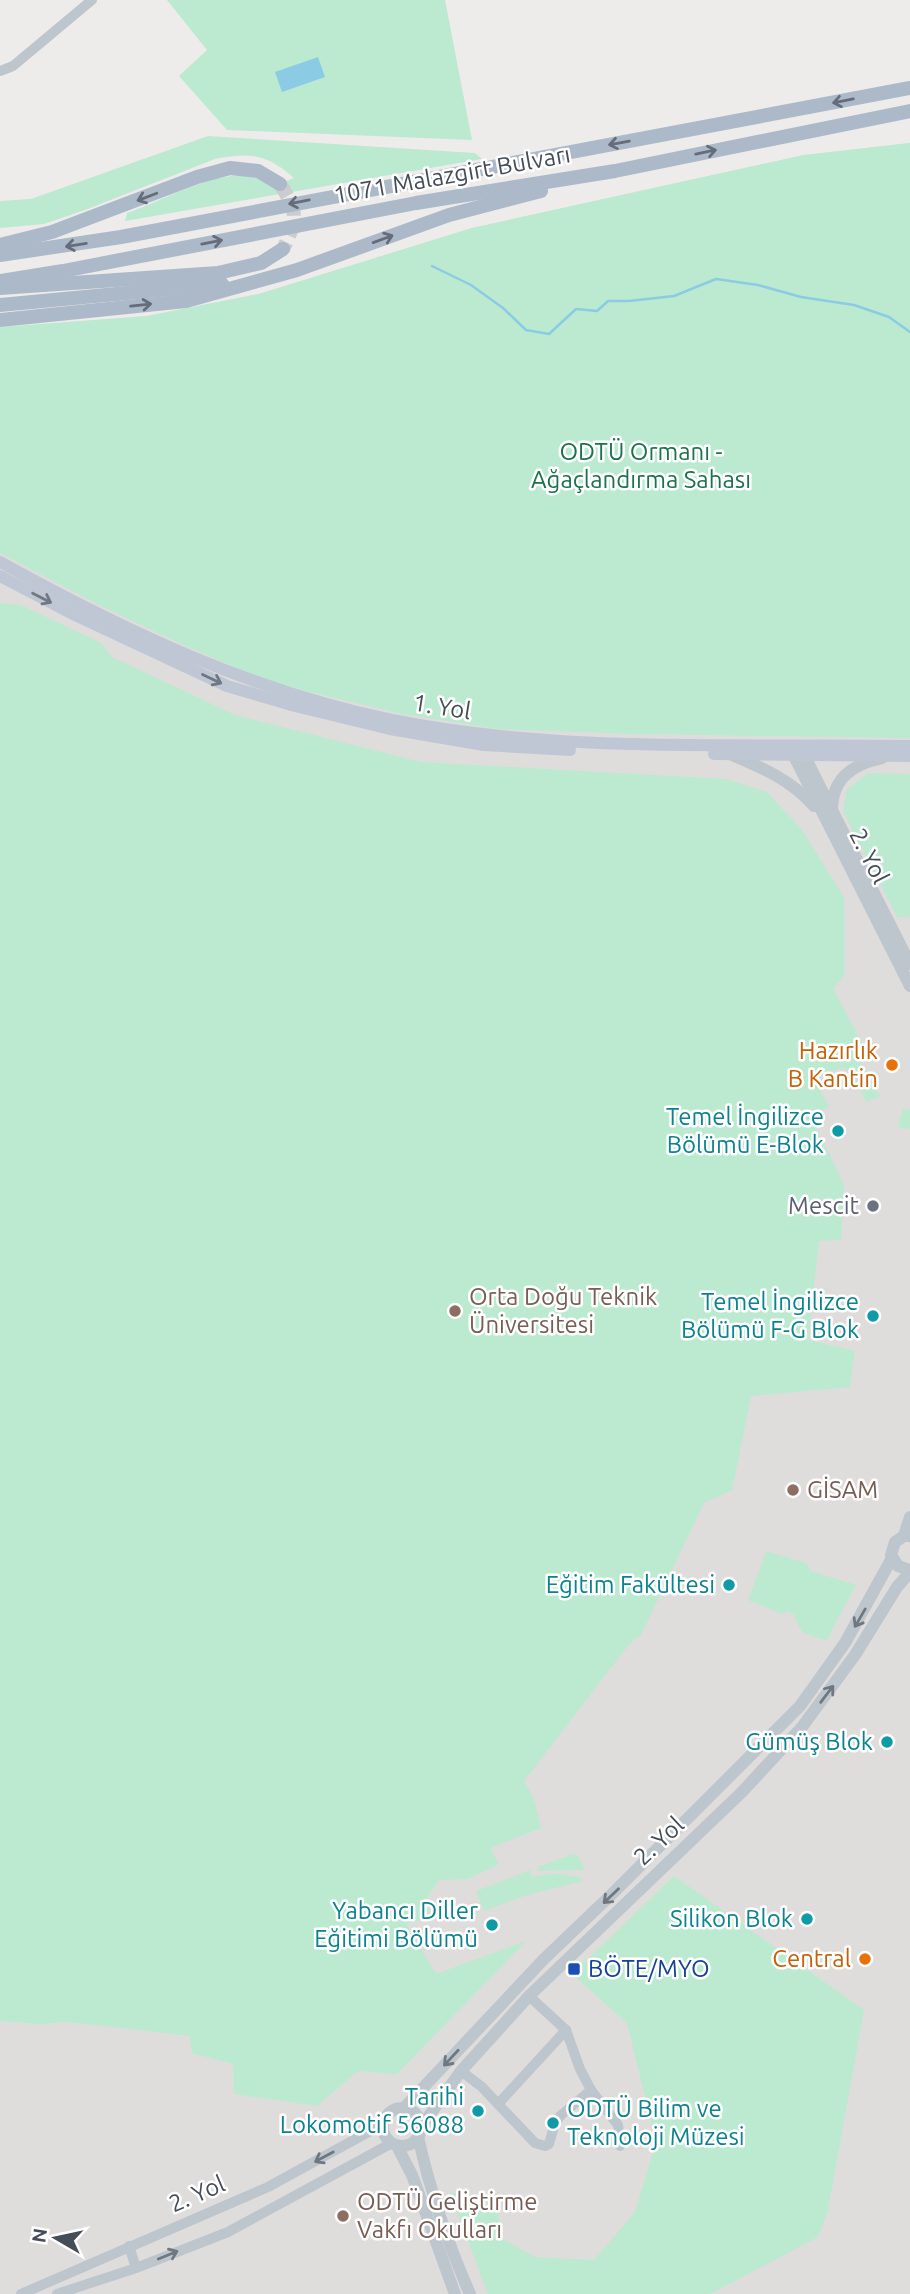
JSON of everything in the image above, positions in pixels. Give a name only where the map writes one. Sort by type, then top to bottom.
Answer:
[{"type":"main road","name":"1071 Malazgirt Bulvarı","points":[[0,254],[121,237],[910,88]]},
{"type":"main road","name":"1071 Malazgirt Bulvarı","points":[[0,281],[416,203],[615,171],[910,111]]},
{"type":"main road","points":[[0,245],[52,232],[230,167],[258,171],[279,184]]},
{"type":"main road","points":[[0,320],[186,301],[242,283],[297,270],[449,215],[615,171]]},
{"type":"main road","points":[[0,288],[218,273],[261,262],[283,249]]},
{"type":"main road","points":[[0,305],[242,283]]},
{"type":"main road","name":"1. Yol","points":[[0,562],[76,608],[227,686],[390,729],[484,745],[732,755],[910,746]]},
{"type":"main road","name":"1. Yol","points":[[0,576],[230,674],[297,696],[391,720],[488,736],[910,756]]},
{"type":"street","points":[[0,71],[13,66],[92,0]]},
{"type":"street","name":"2. Yol","points":[[796,751],[832,810],[890,933],[910,986]]},
{"type":"street","name":"2. Yol","points":[[796,751],[835,834],[910,964]]},
{"type":"street","points":[[732,755],[776,774],[804,794],[835,834]]},
{"type":"street","points":[[832,810],[834,792],[844,775],[857,765],[894,755]]},
{"type":"street","name":"2. Yol","points":[[57,2294],[136,2268],[228,2232],[395,2145],[409,2145],[461,2071],[529,1996],[742,1792],[802,1727],[828,1694],[910,1571],[898,1566],[891,1552],[895,1542],[907,1536],[910,1517]]},
{"type":"street","name":"2. Yol","points":[[21,2294],[268,2187],[383,2124],[393,2110],[404,2108],[559,1943],[800,1706],[858,1621],[892,1558]]},
{"type":"street","points":[[726,1781],[742,1792]]},
{"type":"street","points":[[529,1996],[566,2030],[580,2070],[591,2090],[618,2125],[620,2146]]},
{"type":"street","points":[[498,2104],[566,2030]]},
{"type":"street","points":[[461,2071],[482,2087],[535,2143],[545,2146],[549,2144],[560,2116],[591,2090]]},
{"type":"street","points":[[404,2108],[418,2116],[425,2165],[458,2268],[470,2294]]},
{"type":"street","points":[[383,2124],[385,2135],[395,2145],[412,2175],[455,2294]]},
{"type":"street","points":[[129,2246],[136,2268]]},
{"type":"street","points":[[110,2254],[117,2273]]},
{"type":"shaded area","name":"Orta Doğu Teknik Üniversitesi","points":[[910,143],[910,2294],[0,2294],[0,328],[147,316],[259,294],[472,228],[804,155]]},
{"type":"green space","points":[[167,0],[445,0],[472,140],[227,130],[179,76],[207,50]]},
{"type":"green space","points":[[208,136],[475,153],[482,159],[125,221],[127,213],[219,178],[247,176],[273,186],[294,178],[275,164],[258,157],[227,157],[215,159],[44,224],[0,228],[0,201],[31,199]]},
{"type":"green space","name":"ODTÜ Ormanı - Ağaçlandırma Sahası","points":[[910,143],[910,738],[499,729],[402,714],[269,682],[99,605],[0,553],[0,327],[147,316],[259,294],[472,228],[804,155]]},
{"type":"green space","points":[[0,603],[21,605],[101,643],[112,657],[235,715],[421,762],[726,779],[767,792],[802,830],[844,897],[844,976],[833,988],[863,1045],[856,1053],[880,1096],[867,1102],[844,1067],[813,1077],[829,1107],[811,1117],[844,1184],[841,1240],[819,1241],[808,1340],[855,1351],[850,1387],[751,1396],[732,1490],[704,1503],[641,1635],[630,1643],[524,1781],[534,1799],[541,1828],[490,1848],[499,1864],[468,1879],[439,1880],[424,1902],[431,1916],[406,1924],[436,1974],[526,1941],[397,2074],[358,2071],[317,2106],[234,2094],[233,2064],[192,2053],[190,2036],[69,2022],[39,2024],[0,2021]]},
{"type":"green space","points":[[868,773],[910,774],[910,919],[897,917],[843,811],[847,789]]},
{"type":"green space","points":[[903,1108],[910,1110],[910,1129],[898,1127]]},
{"type":"green space","points":[[766,1551],[806,1563],[811,1571],[856,1585],[826,1641],[802,1632],[793,1614],[787,1611],[782,1614],[748,1600]]},
{"type":"green space","points":[[573,1854],[578,1856],[585,1870],[537,1871],[538,1867]]},
{"type":"green space","points":[[530,1870],[532,1877],[563,1874],[581,1878],[583,1881],[527,1895],[484,1911],[476,1891]]},
{"type":"green space","points":[[674,1876],[864,2010],[828,2210],[818,2237],[710,2294],[488,2294],[449,2191],[498,2210],[501,2238],[535,2257],[594,2260],[635,2212],[656,2142],[627,2023],[572,1974]]},
{"type":"water","points":[[318,57],[325,77],[282,92],[275,72]]},
{"type":"waterway","points":[[432,266],[471,285],[503,308],[526,330],[549,334],[576,309],[597,311],[608,301],[674,296],[716,279],[854,305],[889,317],[910,332]]},
{"type":"tunnel","points":[[280,184],[294,216],[283,249]]},
{"type":"place","name":"Hazırlık B Kantin","points":[[892,1065]]},
{"type":"place","name":"Temel İngilizce Bölümü E-Blok","points":[[838,1131]]},
{"type":"place","name":"Mescit","points":[[873,1206]]},
{"type":"place","name":"Orta Doğu Teknik Üniversitesi","points":[[455,1311]]},
{"type":"place","name":"Temel İngilizce Bölümü F-G Blok","points":[[873,1316]]},
{"type":"place","name":"GİSAM","points":[[793,1490]]},
{"type":"place","name":"Eğitim Fakültesi","points":[[729,1585]]},
{"type":"place","name":"Gümüş Blok","points":[[887,1742]]},
{"type":"place","name":"Silikon Blok","points":[[807,1919]]},
{"type":"place","name":"Yabancı Diller Eğitimi Bölümü","points":[[492,1925]]},
{"type":"place","name":"Central","points":[[865,1959]]},
{"type":"place","name":"BÖTE/MYO","points":[[574,1969]]},
{"type":"place","name":"Tarihi Lokomotif 56088","points":[[478,2111]]},
{"type":"place","name":"ODTÜ Bilim ve Teknoloji Müzesi","points":[[553,2123]]},
{"type":"place","name":"ODTÜ Geliştirme Vakfı Okulları","points":[[343,2216]]}]
